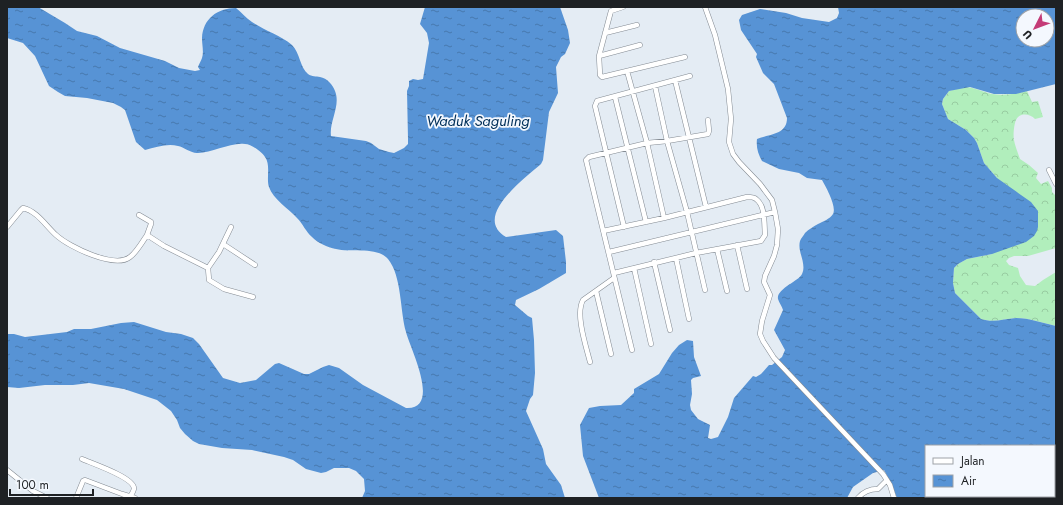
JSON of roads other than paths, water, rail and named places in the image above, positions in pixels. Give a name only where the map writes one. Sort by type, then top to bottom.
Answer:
[{"type":"street","points":[[623,7],[610,9],[599,56],[600,75],[602,77],[685,57]]},
{"type":"street","points":[[705,7],[728,89],[731,119],[729,142],[733,154],[738,162],[760,184],[772,200],[776,212],[778,229],[777,245],[764,282],[770,296],[762,321],[760,334],[762,341],[776,360],[883,474],[893,492],[894,498]]},
{"type":"street","points":[[605,33],[637,25]]},
{"type":"street","points":[[599,56],[640,45]]},
{"type":"street","points":[[627,71],[647,142],[664,218]]},
{"type":"street","points":[[624,227],[595,106],[597,102],[690,76]]},
{"type":"street","points":[[675,80],[706,207]]},
{"type":"street","points":[[655,86],[667,141],[687,212],[705,290]]},
{"type":"street","points":[[615,97],[646,222]]},
{"type":"street","points":[[632,350],[586,160],[589,157],[647,142],[667,141],[708,134],[708,120]]},
{"type":"street","points":[[1049,170],[1056,184]]},
{"type":"street","points":[[590,362],[581,319],[581,304],[583,300],[596,292],[614,275],[654,262],[761,241],[765,235],[764,215],[757,200],[747,197],[664,218],[602,231]]},
{"type":"street","points":[[7,227],[23,208],[27,208],[40,218],[59,238],[74,247],[114,261],[130,258],[147,235],[151,222],[139,215]]},
{"type":"street","points":[[609,252],[776,212]]},
{"type":"street","points":[[231,227],[223,244],[208,268],[209,280],[224,289],[253,297]]},
{"type":"street","points":[[147,235],[208,268]]},
{"type":"street","points":[[223,244],[255,265]]},
{"type":"street","points":[[737,245],[747,289]]},
{"type":"street","points":[[717,249],[727,291]]},
{"type":"street","points":[[676,258],[689,319]]},
{"type":"street","points":[[654,262],[670,330]]},
{"type":"street","points":[[634,268],[651,344]]},
{"type":"street","points":[[596,292],[611,354]]},
{"type":"street","points":[[76,498],[83,481],[85,480],[124,497],[133,498],[134,488],[128,480],[82,459]]},
{"type":"street","points":[[7,470],[33,491],[47,498]]},
{"type":"street","points":[[858,498],[861,494],[873,489],[878,489],[887,480]]},
{"type":"water","name":"Waduk Saguling","points":[[7,7],[38,7],[77,31],[97,36],[120,48],[165,61],[179,68],[195,71],[200,70],[198,67],[203,56],[203,31],[208,20],[217,12],[236,8],[252,22],[283,38],[292,45],[297,52],[303,68],[308,74],[323,78],[331,84],[335,91],[337,102],[331,136],[366,141],[379,149],[394,153],[404,148],[408,144],[407,91],[409,81],[413,79],[423,79],[429,43],[427,33],[420,24],[425,7],[560,7],[568,30],[570,43],[565,54],[561,57],[556,67],[558,93],[549,112],[543,160],[541,164],[513,188],[504,199],[498,209],[495,219],[497,229],[506,237],[556,230],[563,236],[566,273],[539,289],[516,300],[515,305],[532,318],[535,373],[533,395],[526,411],[543,449],[546,464],[561,485],[565,498],[362,498],[365,491],[364,479],[356,471],[349,468],[334,468],[321,473],[306,469],[293,460],[284,457],[252,450],[222,448],[199,444],[185,434],[171,411],[157,400],[124,389],[89,383],[19,388],[7,387],[7,334],[25,337],[67,332],[74,329],[91,329],[134,322],[166,332],[181,334],[193,338],[223,378],[240,383],[256,380],[275,364],[279,363],[304,374],[309,374],[329,365],[339,368],[363,385],[406,408],[416,406],[422,399],[423,389],[421,377],[404,324],[396,275],[393,266],[388,259],[383,255],[371,251],[342,250],[333,248],[314,239],[299,220],[274,196],[268,183],[267,160],[261,153],[250,145],[234,145],[203,153],[193,152],[174,145],[145,150],[136,142],[125,110],[121,107],[113,103],[65,96],[49,86],[35,56],[23,43],[7,38]]},
{"type":"water","points":[[838,7],[1056,7],[1056,84],[1016,94],[994,94],[970,87],[949,91],[943,99],[942,104],[948,119],[966,130],[974,138],[984,163],[997,178],[1031,202],[1038,211],[1038,227],[1034,236],[1026,242],[992,254],[967,259],[958,264],[954,268],[953,283],[955,293],[981,319],[994,321],[1021,318],[1056,326],[1056,453],[1055,445],[925,445],[925,497],[1055,497],[1055,478],[1056,498],[897,498],[884,470],[873,473],[853,487],[847,498],[599,498],[583,456],[580,425],[589,408],[621,405],[634,393],[634,389],[659,374],[672,353],[679,345],[687,340],[693,341],[694,357],[701,376],[691,380],[692,394],[690,405],[691,410],[698,419],[710,425],[708,438],[711,439],[718,437],[728,417],[734,398],[753,376],[756,377],[761,374],[769,365],[772,365],[782,357],[785,350],[774,330],[783,310],[778,300],[778,295],[802,274],[803,266],[799,245],[801,239],[808,230],[832,216],[834,207],[822,180],[807,178],[799,173],[779,169],[762,161],[758,153],[757,139],[781,131],[786,124],[787,118],[774,84],[763,73],[756,57],[757,54],[741,30],[739,20],[742,15],[760,9],[829,22],[837,18],[839,13]]}]
